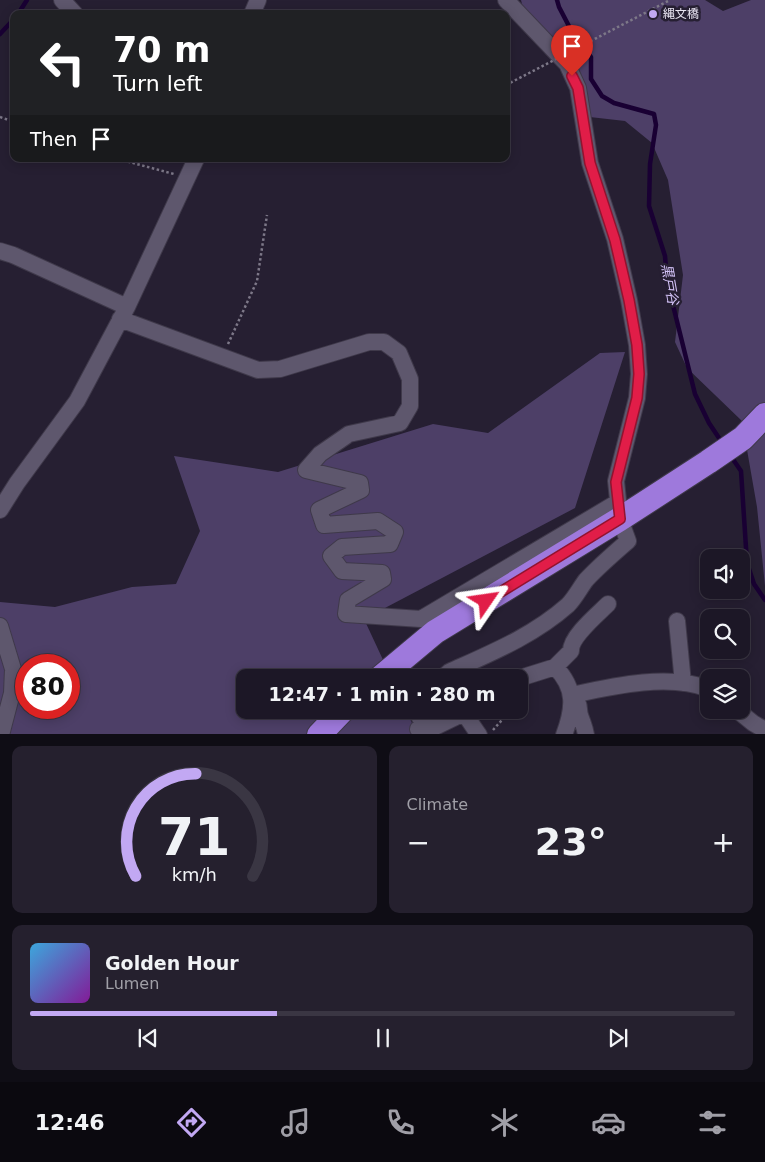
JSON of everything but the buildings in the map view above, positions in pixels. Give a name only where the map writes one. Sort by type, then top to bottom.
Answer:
[{"type":"highway","points":[[391,669],[435,632],[619,511],[708,462],[743,438],[765,415]]},
{"type":"highway","points":[[319,734],[334,719]]},
{"type":"street","points":[[62,0],[72,10]]},
{"type":"street","points":[[456,669],[507,646],[543,625],[570,603],[584,582],[604,561],[628,542],[619,511],[616,482],[637,398],[639,374],[637,345],[629,300],[615,240],[590,163],[578,88],[567,64],[506,0]]},
{"type":"street","points":[[0,510],[17,483],[77,401],[123,313],[195,162]]},
{"type":"street","points":[[0,251],[13,255],[123,313],[223,358],[258,370],[280,369],[369,342],[384,342],[399,353],[410,379],[410,406],[400,423],[350,434],[320,454],[306,470],[360,483],[361,490],[319,510],[324,525],[378,521],[395,532],[390,544],[342,547],[330,556],[342,570],[382,573],[383,579],[348,600],[346,614],[421,619],[619,511]]},
{"type":"street","points":[[571,651],[571,646],[577,636],[608,604]]},
{"type":"street","points":[[677,621],[683,683]]},
{"type":"street","points":[[0,626],[13,669],[12,693],[1,734]]},
{"type":"street","points":[[528,675],[555,667],[591,632]]},
{"type":"street","points":[[555,667],[564,676],[572,696],[579,705],[586,734]]},
{"type":"street","points":[[572,696],[620,684],[683,683],[700,688]]},
{"type":"street","points":[[564,734],[568,724],[572,696]]},
{"type":"street","points":[[418,723],[435,727],[464,713],[479,734]]},
{"type":"street","points":[[748,719],[765,730]]},
{"type":"path","points":[[510,83],[670,0]]},
{"type":"path","points":[[129,162],[188,178]]},
{"type":"path","points":[[223,358],[257,280],[267,215]]},
{"type":"path","points":[[485,734],[493,730],[503,719]]},
{"type":"shaded area","points":[[521,0],[705,0],[723,11],[751,0],[765,0],[765,586],[757,507],[742,421],[687,368],[675,342],[683,275],[668,180],[652,143],[625,121],[581,116],[571,83],[524,12]]},
{"type":"shaded area","points":[[625,352],[575,508],[364,619],[387,669],[236,669],[236,719],[410,719],[417,734],[0,734],[0,602],[55,607],[132,587],[176,584],[200,531],[174,456],[278,472],[433,424],[488,433],[600,353]]},
{"type":"waterway","points":[[21,10],[27,0]]},
{"type":"waterway","name":"黒戸谷","points":[[557,0],[571,30],[591,57],[591,79],[602,96],[614,103],[654,114],[656,125],[650,164],[649,206],[665,256],[667,281],[695,394],[709,423],[723,444]]},
{"type":"waterway","points":[[0,34],[10,23]]},
{"type":"waterway","name":"黒戸谷","points":[[730,455],[741,471],[747,563],[754,584],[765,600]]},
{"type":"place","name":"縄文橋","points":[[653,14]]},
{"type":"route","points":[[486,601],[620,519],[616,482],[637,398],[639,374],[637,345],[615,240],[590,163],[578,88],[572,76]]}]
